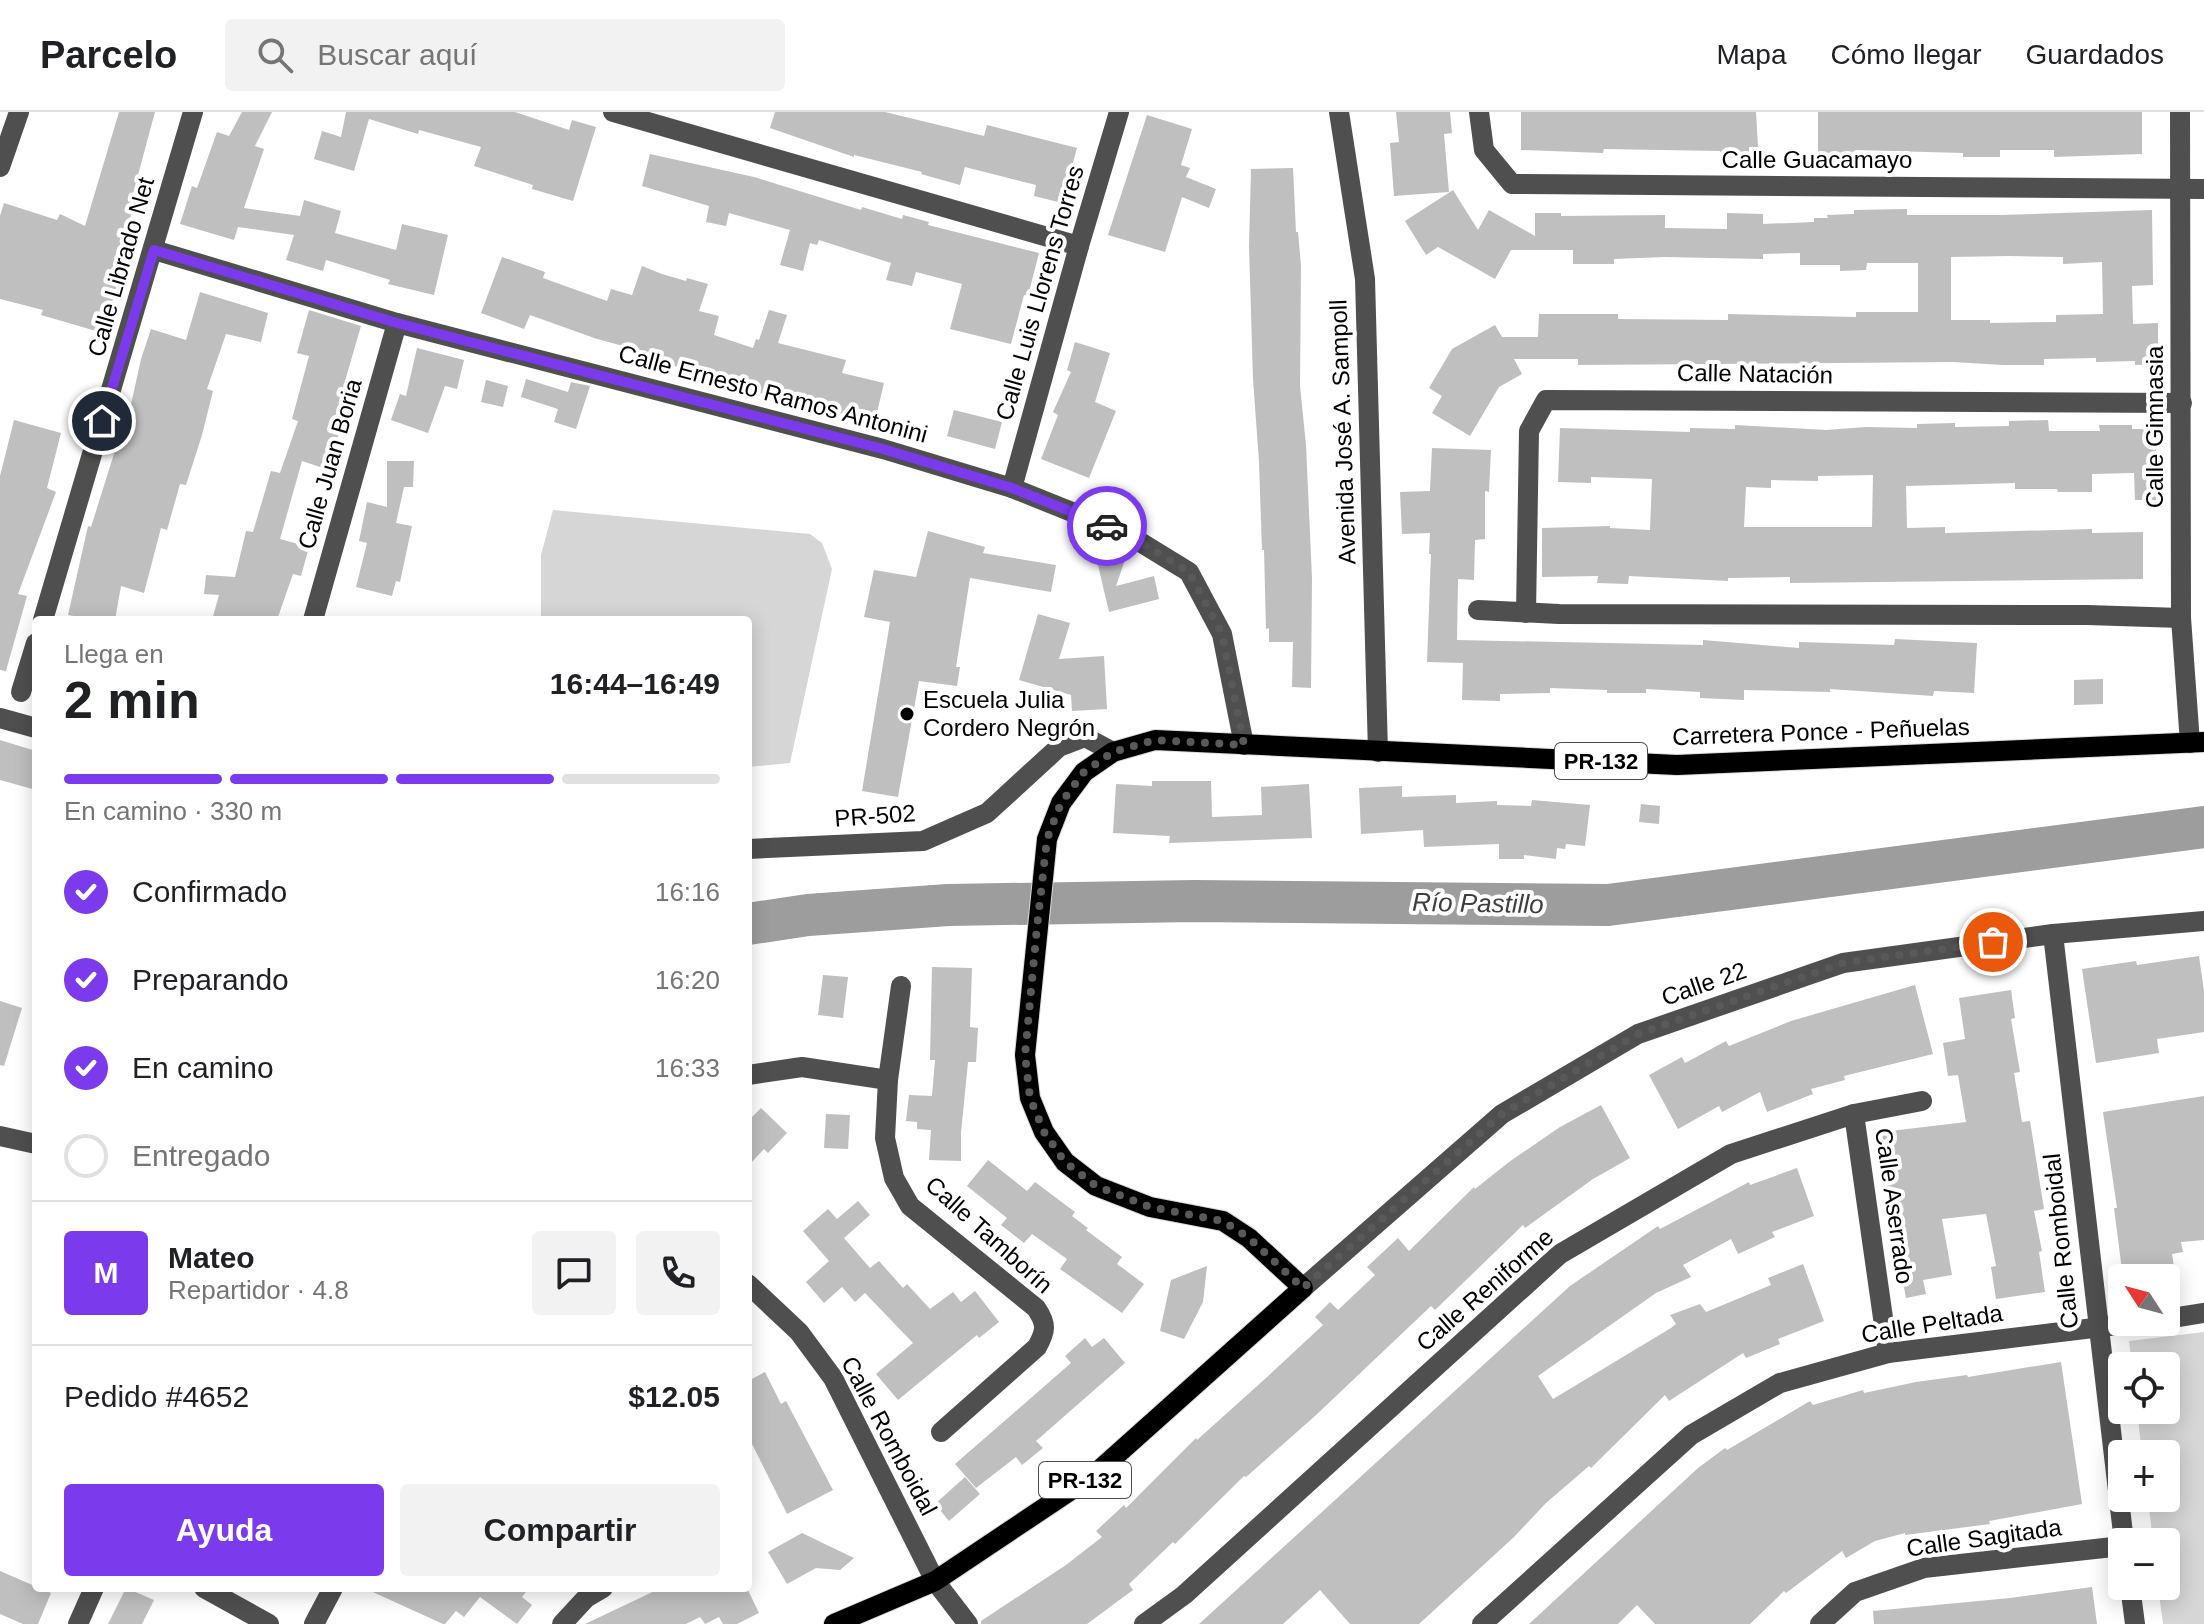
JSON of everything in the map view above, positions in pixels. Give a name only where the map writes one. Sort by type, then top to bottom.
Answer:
[{"type":"main road","name":"Carretera Ponce - Peñuelas","points":[[1303,1288],[1249,1238],[1223,1221],[1150,1207],[1096,1186],[1065,1162],[1044,1132],[1030,1098],[1025,1055],[1047,839],[1061,803],[1084,772],[1113,752],[1155,740],[1677,765],[2197,742]]},
{"type":"main road","name":"PR-132","points":[[834,1624],[935,1581],[1095,1474],[1303,1288]]},
{"type":"street","points":[[0,167],[19,112]]},
{"type":"street","name":"Calle Librado Net","points":[[44,616],[193,112]]},
{"type":"street","points":[[613,112],[1079,246]]},
{"type":"street","name":"Calle Luis Llorens Torres","points":[[1012,488],[1119,112]]},
{"type":"street","name":"Avenida José A. Sampoll","points":[[1339,112],[1365,279],[1378,752]]},
{"type":"street","name":"Calle Guacamayo","points":[[1479,112],[1484,150],[1512,184],[2204,189]]},
{"type":"street","name":"Calle Gimnasia","points":[[2180,112],[2181,618],[2197,742]]},
{"type":"street","name":"Calle Ernesto Ramos Antonini","points":[[154,250],[397,323],[883,449],[1012,488],[1127,534],[1189,572],[1222,634],[1244,745]]},
{"type":"street","name":"Calle Juan Boria","points":[[314,616],[397,323]]},
{"type":"street","name":"Calle Natación","points":[[1526,613],[1529,431],[1546,400],[2182,403]]},
{"type":"street","points":[[1478,610],[1526,613],[2181,618]]},
{"type":"street","points":[[21,692],[32,656]]},
{"type":"street","points":[[0,718],[32,727]]},
{"type":"street","name":"PR-502","points":[[752,849],[923,841],[987,813],[1059,747],[1085,737],[1113,752]]},
{"type":"street","name":"Calle 22","points":[[1303,1288],[1502,1114],[1638,1034],[1843,963],[2053,934],[2204,921]]},
{"type":"street","name":"Calle Romboidal","points":[[2053,934],[2121,1528]]},
{"type":"street","name":"Calle Tamborín","points":[[901,986],[888,1080],[885,1138],[894,1178],[910,1206],[1036,1308],[1045,1321],[1045,1333],[1037,1347],[941,1432]]},
{"type":"street","points":[[752,1074],[802,1067],[888,1080]]},
{"type":"street","name":"Calle Reniforme","points":[[1144,1624],[1184,1595],[1560,1254],[1731,1154],[1854,1114],[1922,1101]]},
{"type":"street","name":"Calle Aserrado","points":[[1854,1114],[1888,1353]]},
{"type":"street","points":[[0,1136],[32,1143]]},
{"type":"street","name":"Calle Romboidal","points":[[752,1288],[799,1332],[833,1378],[935,1581],[968,1624]]},
{"type":"street","points":[[2180,1317],[2204,1313]]},
{"type":"street","name":"Calle Peltada","points":[[1482,1624],[1691,1435],[1780,1383],[1888,1353],[2108,1327]]},
{"type":"street","name":"Calle Sagitada","points":[[1820,1624],[1855,1592],[1924,1568],[2108,1546]]},
{"type":"street","points":[[78,1624],[92,1592]]},
{"type":"street","points":[[211,1592],[269,1624]]},
{"type":"street","points":[[314,1624],[331,1592]]},
{"type":"street","points":[[562,1624],[586,1598],[596,1592]]},
{"type":"street","points":[[2132,1600],[2135,1624]]},
{"type":"shaded area","points":[[553,510],[810,534],[822,543],[832,569],[790,763],[752,767],[752,616],[541,616],[541,555]]},
{"type":"shaded area","points":[[2204,1332],[2204,1624],[2163,1624],[2160,1600],[2180,1600],[2180,1528],[2151,1528],[2150,1512],[2180,1512],[2180,1440],[2140,1440],[2139,1424],[2180,1424],[2180,1352],[2130,1352],[2129,1341]]},
{"type":"building","points":[[119,112],[155,112],[131,201],[134,202],[123,248],[127,250],[103,333],[41,315],[43,310],[0,299],[0,216],[4,203],[57,220],[60,214],[85,226]]},
{"type":"building","points":[[242,112],[272,112],[255,146],[264,149],[244,208],[300,216],[304,200],[341,211],[335,233],[396,250],[402,224],[448,235],[434,295],[388,284],[390,280],[326,260],[323,271],[286,260],[294,235],[238,227],[234,240],[180,224],[192,186],[197,188],[217,132],[229,136]]},
{"type":"building","points":[[346,112],[515,112],[569,130],[572,120],[596,127],[573,201],[474,166],[481,147],[419,130],[418,134],[369,119],[354,171],[314,159],[322,131],[341,137]]},
{"type":"building","points":[[775,112],[885,112],[984,136],[987,125],[1077,148],[1062,203],[1034,196],[1036,185],[965,167],[960,185],[922,172],[854,157],[770,128]]},
{"type":"building","points":[[1396,112],[1450,112],[1452,133],[1444,134],[1449,192],[1394,196],[1390,143],[1399,142]]},
{"type":"building","points":[[1521,112],[1756,112],[1758,147],[1749,147],[1749,156],[1720,158],[1720,151],[1604,149],[1603,153],[1521,150]]},
{"type":"building","points":[[1818,112],[2142,112],[2142,154],[2054,157],[2054,150],[2000,150],[2000,157],[1963,157],[1963,153],[1855,150],[1855,157],[1818,157]]},
{"type":"building","points":[[1147,115],[1192,129],[1181,165],[1190,168],[1186,177],[1216,189],[1209,208],[1182,197],[1165,252],[1108,235]]},
{"type":"building","points":[[650,154],[754,177],[861,210],[862,207],[902,219],[903,215],[929,222],[928,225],[1039,253],[1011,344],[950,329],[962,284],[916,272],[912,286],[886,280],[891,263],[819,240],[817,245],[810,243],[803,271],[780,265],[790,230],[729,213],[726,226],[706,222],[709,206],[642,186]]},
{"type":"building","points":[[1293,168],[1301,266],[1300,386],[1312,578],[1311,688],[1292,687],[1293,642],[1269,642],[1269,628],[1266,629],[1253,379],[1249,246],[1251,169]]},
{"type":"building","points":[[1453,190],[1478,230],[1489,210],[1535,236],[1535,213],[1561,213],[1561,216],[1665,215],[1665,228],[1727,229],[1727,213],[1763,214],[1763,224],[1814,222],[1814,218],[1828,218],[1827,215],[1854,214],[1854,210],[1907,209],[1907,215],[2001,215],[2152,210],[2153,285],[2132,286],[2133,324],[2158,323],[2158,364],[2096,362],[2096,358],[2044,359],[2044,365],[1953,362],[1578,365],[1578,359],[1514,359],[1522,374],[1499,387],[1470,436],[1432,413],[1442,396],[1429,388],[1452,349],[1495,325],[1502,337],[1538,337],[1539,314],[1618,314],[1618,319],[1728,320],[1728,314],[1856,317],[1856,312],[1918,312],[1918,263],[1867,263],[1866,270],[1840,271],[1840,265],[1800,265],[1800,253],[1763,254],[1763,259],[1665,257],[1614,259],[1614,264],[1573,264],[1573,250],[1511,250],[1495,279],[1438,247],[1426,255],[1405,221]],"holes":[[[1951,257],[2063,257],[2063,264],[2102,262],[2103,314],[2056,315],[2056,322],[1951,320]]]},
{"type":"building","points":[[502,257],[545,272],[543,278],[607,301],[611,289],[632,295],[642,266],[686,281],[687,278],[708,284],[699,311],[719,316],[714,335],[753,348],[756,339],[759,340],[769,310],[787,315],[778,343],[846,360],[842,373],[884,383],[875,421],[792,403],[640,355],[642,351],[530,315],[524,329],[481,313]]},
{"type":"building","points":[[200,292],[268,313],[261,342],[226,334],[207,389],[213,391],[202,435],[186,485],[180,484],[167,530],[161,528],[144,593],[121,586],[116,616],[68,615],[88,526],[91,527],[124,422],[127,423],[151,329],[186,340]]},
{"type":"building","points":[[309,310],[361,326],[345,381],[353,382],[326,469],[302,461],[280,539],[309,547],[301,576],[293,574],[278,616],[213,616],[219,595],[204,594],[206,575],[235,577],[246,531],[253,532],[271,471],[280,473],[298,421],[292,419],[309,356],[297,353]]},
{"type":"building","points":[[1075,342],[1110,353],[1095,402],[1116,411],[1089,478],[1041,459],[1058,415],[1053,412],[1071,372],[1067,370]]},
{"type":"building","points":[[417,348],[464,360],[457,389],[445,386],[428,433],[391,420],[400,394],[406,396]]},
{"type":"building","points":[[526,379],[568,392],[571,382],[590,386],[576,429],[554,422],[558,409],[521,397]]},
{"type":"building","points":[[486,380],[508,386],[503,407],[481,402]]},
{"type":"building","points":[[954,410],[1002,422],[995,449],[947,436]]},
{"type":"building","points":[[14,420],[61,433],[47,488],[56,492],[18,594],[27,596],[6,671],[0,670],[0,476]]},
{"type":"building","points":[[2048,420],[2049,431],[2100,431],[2099,425],[2156,429],[2156,500],[2135,500],[2134,473],[2092,474],[2092,492],[2015,489],[2015,483],[1906,486],[1907,528],[1945,527],[1945,533],[2092,529],[2092,533],[2143,532],[2143,579],[1790,583],[1790,577],[1728,578],[1728,581],[1629,576],[1628,584],[1597,583],[1598,576],[1542,577],[1542,528],[1610,526],[1650,530],[1652,479],[1591,477],[1591,483],[1558,482],[1560,428],[1690,432],[1690,428],[1735,429],[1735,425],[1826,430],[1917,428],[1917,424],[1955,423],[1955,427],[2009,426],[2009,421]],"holes":[[[1873,475],[1872,527],[1744,527],[1746,487],[1771,488],[1771,480],[1818,481],[1818,476]]]},
{"type":"building","points":[[1432,448],[1491,450],[1489,492],[1485,491],[1485,539],[1475,540],[1474,580],[1458,579],[1457,640],[1703,645],[1703,640],[1799,648],[1799,642],[1894,645],[1895,639],[1977,643],[1974,693],[1934,691],[1933,696],[1830,689],[1830,692],[1744,690],[1744,700],[1700,698],[1700,692],[1646,689],[1646,693],[1607,693],[1607,690],[1550,688],[1550,693],[1500,694],[1500,701],[1462,700],[1463,663],[1427,662],[1430,533],[1402,534],[1400,492],[1430,491]]},
{"type":"building","points":[[387,461],[414,461],[413,487],[404,487],[396,523],[412,526],[400,582],[396,581],[392,596],[356,587],[367,543],[359,541],[367,502],[387,507]]},
{"type":"building","points":[[928,531],[985,547],[983,553],[1056,565],[1051,592],[970,578],[956,667],[960,667],[957,686],[919,681],[898,797],[862,791],[890,622],[864,617],[874,570],[916,577]]},
{"type":"building","points":[[1104,542],[1128,551],[1116,586],[1154,576],[1159,599],[1109,612],[1097,561]]},
{"type":"building","points":[[1038,614],[1070,623],[1059,659],[1104,656],[1107,709],[1072,711],[1071,695],[1019,680]]},
{"type":"building","points":[[2103,679],[2103,704],[2074,705],[2074,680]]},
{"type":"building","points":[[0,740],[32,750],[32,789],[0,780]]},
{"type":"building","points":[[1152,781],[1211,781],[1212,817],[1262,815],[1261,787],[1309,784],[1312,838],[1169,843],[1170,836],[1113,833],[1116,784],[1152,786]]},
{"type":"building","points":[[1402,786],[1402,797],[1456,795],[1456,803],[1497,801],[1497,805],[1531,806],[1532,800],[1590,805],[1585,846],[1566,844],[1565,849],[1557,848],[1556,859],[1524,855],[1524,859],[1499,859],[1499,844],[1424,847],[1423,830],[1361,834],[1359,788]]},
{"type":"building","points":[[1641,804],[1660,806],[1659,824],[1639,822]]},
{"type":"building","points":[[2199,956],[2204,991],[2204,1032],[2157,1039],[2159,1053],[2096,1063],[2082,969]]},
{"type":"building","points":[[932,967],[972,968],[970,1027],[978,1028],[976,1062],[968,1062],[961,1161],[929,1160],[931,1130],[917,1129],[917,1122],[906,1121],[909,1095],[932,1096],[935,1060],[930,1060]]},
{"type":"building","points":[[823,975],[848,977],[843,1018],[818,1015]]},
{"type":"building","points":[[1915,985],[1933,1054],[1844,1076],[1845,1080],[1811,1089],[1813,1094],[1767,1112],[1760,1092],[1722,1112],[1719,1106],[1678,1129],[1649,1075],[1682,1057],[1685,1063],[1726,1041],[1729,1046],[1791,1021]]},
{"type":"building","points":[[2011,990],[2015,1018],[2011,1019],[2020,1072],[2014,1073],[2022,1122],[2030,1121],[2044,1209],[2034,1211],[2042,1251],[2039,1252],[2045,1292],[1996,1299],[1991,1267],[1996,1266],[1986,1214],[1942,1219],[1952,1275],[1923,1280],[1926,1294],[1906,1298],[1892,1223],[1882,1132],[1966,1122],[1958,1075],[1948,1076],[1943,1043],[1965,1039],[1959,998]]},
{"type":"building","points":[[0,1001],[22,1008],[4,1066],[0,1065]]},
{"type":"building","points":[[2204,1096],[2204,1240],[2181,1242],[2183,1252],[2172,1254],[2174,1264],[2121,1264],[2114,1208],[2117,1208],[2103,1112]]},
{"type":"building","points":[[1601,1105],[1630,1158],[1593,1179],[1525,1228],[1523,1225],[1435,1310],[1431,1306],[1315,1416],[1244,1476],[1175,1544],[1173,1542],[1129,1584],[1133,1590],[1087,1624],[981,1624],[981,1621],[1066,1565],[1102,1537],[1096,1531],[1124,1505],[1126,1508],[1196,1438],[1323,1325],[1315,1317],[1330,1302],[1338,1310],[1375,1275],[1367,1267],[1398,1238],[1409,1251],[1474,1187],[1560,1127]]},
{"type":"building","points":[[761,1108],[787,1133],[768,1153],[764,1149],[752,1162],[752,1117]]},
{"type":"building","points":[[826,1114],[850,1115],[848,1149],[824,1148]]},
{"type":"building","points":[[988,1160],[1027,1191],[1035,1182],[1075,1212],[1072,1216],[1088,1228],[1086,1230],[1122,1257],[1117,1264],[1144,1284],[1122,1313],[1060,1269],[1067,1259],[1032,1234],[1024,1243],[1001,1225],[1007,1218],[967,1186]]},
{"type":"building","points":[[1797,1168],[1814,1216],[1772,1232],[1775,1237],[1738,1254],[1731,1239],[1683,1265],[1691,1277],[1656,1293],[1538,1376],[1553,1399],[1671,1328],[1676,1324],[1670,1315],[1700,1304],[1706,1312],[1771,1285],[1768,1278],[1803,1264],[1824,1321],[1778,1339],[1780,1344],[1746,1358],[1743,1353],[1669,1401],[1665,1395],[1591,1468],[1589,1466],[1546,1503],[1514,1537],[1419,1624],[1350,1624],[1320,1590],[1283,1624],[1199,1624],[1570,1286],[1658,1226],[1660,1229],[1749,1182],[1750,1185]]},
{"type":"building","points":[[858,1201],[870,1215],[844,1238],[870,1268],[879,1261],[903,1288],[907,1284],[930,1309],[953,1292],[961,1302],[975,1291],[999,1322],[979,1338],[977,1335],[898,1400],[876,1374],[913,1343],[865,1293],[855,1302],[842,1287],[824,1303],[806,1282],[829,1261],[803,1231],[828,1209],[837,1219]]},
{"type":"building","points":[[1207,1266],[1203,1302],[1184,1339],[1160,1331],[1171,1280]]},
{"type":"building","points":[[1085,1338],[1092,1347],[1104,1338],[1125,1363],[1036,1441],[1043,1448],[1022,1465],[1016,1457],[976,1488],[955,1464],[1071,1363],[1065,1356]]},
{"type":"building","points":[[2061,1362],[2082,1504],[1989,1521],[1990,1524],[1905,1533],[1875,1541],[1846,1558],[1842,1551],[1786,1593],[1784,1591],[1750,1624],[1655,1624],[1637,1605],[1618,1624],[1529,1624],[1698,1468],[1725,1448],[1727,1450],[1810,1401],[1813,1405],[1863,1390],[1864,1393],[1916,1382]]},
{"type":"building","points":[[765,1372],[781,1404],[786,1401],[833,1490],[787,1514],[752,1444],[752,1379]]},
{"type":"building","points":[[965,1477],[980,1494],[949,1521],[935,1504]]},
{"type":"building","points":[[802,1533],[854,1558],[840,1570],[816,1568],[787,1584],[768,1552]]},
{"type":"building","points":[[0,1571],[32,1585],[32,1592],[51,1593],[38,1624],[23,1624],[0,1614]]},
{"type":"building","points":[[2092,1587],[2097,1624],[1874,1624],[1873,1611]]},
{"type":"building","points":[[124,1592],[135,1592],[154,1600],[142,1624],[108,1624]]},
{"type":"building","points":[[373,1592],[526,1592],[522,1597],[532,1605],[517,1624],[480,1597],[464,1617],[456,1611],[443,1624]]},
{"type":"building","points":[[653,1592],[749,1592],[759,1613],[737,1624],[723,1624],[719,1617],[705,1624],[700,1617],[686,1624],[585,1624]]},
{"type":"waterway","name":"Río Pastillo","points":[[752,923],[808,915],[948,905],[1194,901],[1608,905],[2204,827]]},
{"type":"way so far","points":[[1107,526],[1127,534],[1189,572],[1222,634],[1244,745],[1155,740],[1113,752],[1084,772],[1061,803],[1047,839],[1037,927],[1025,1055],[1030,1098],[1044,1132],[1065,1162],[1096,1186],[1150,1207],[1223,1221],[1249,1238],[1303,1288],[1502,1114],[1638,1034],[1843,963],[1993,942]]},
{"type":"place","name":"Escuela Julia Cordero Negrón","points":[[907,714]]},
{"type":"route","points":[[102,421],[154,250],[397,323],[883,449],[1012,488],[1107,526]]}]
